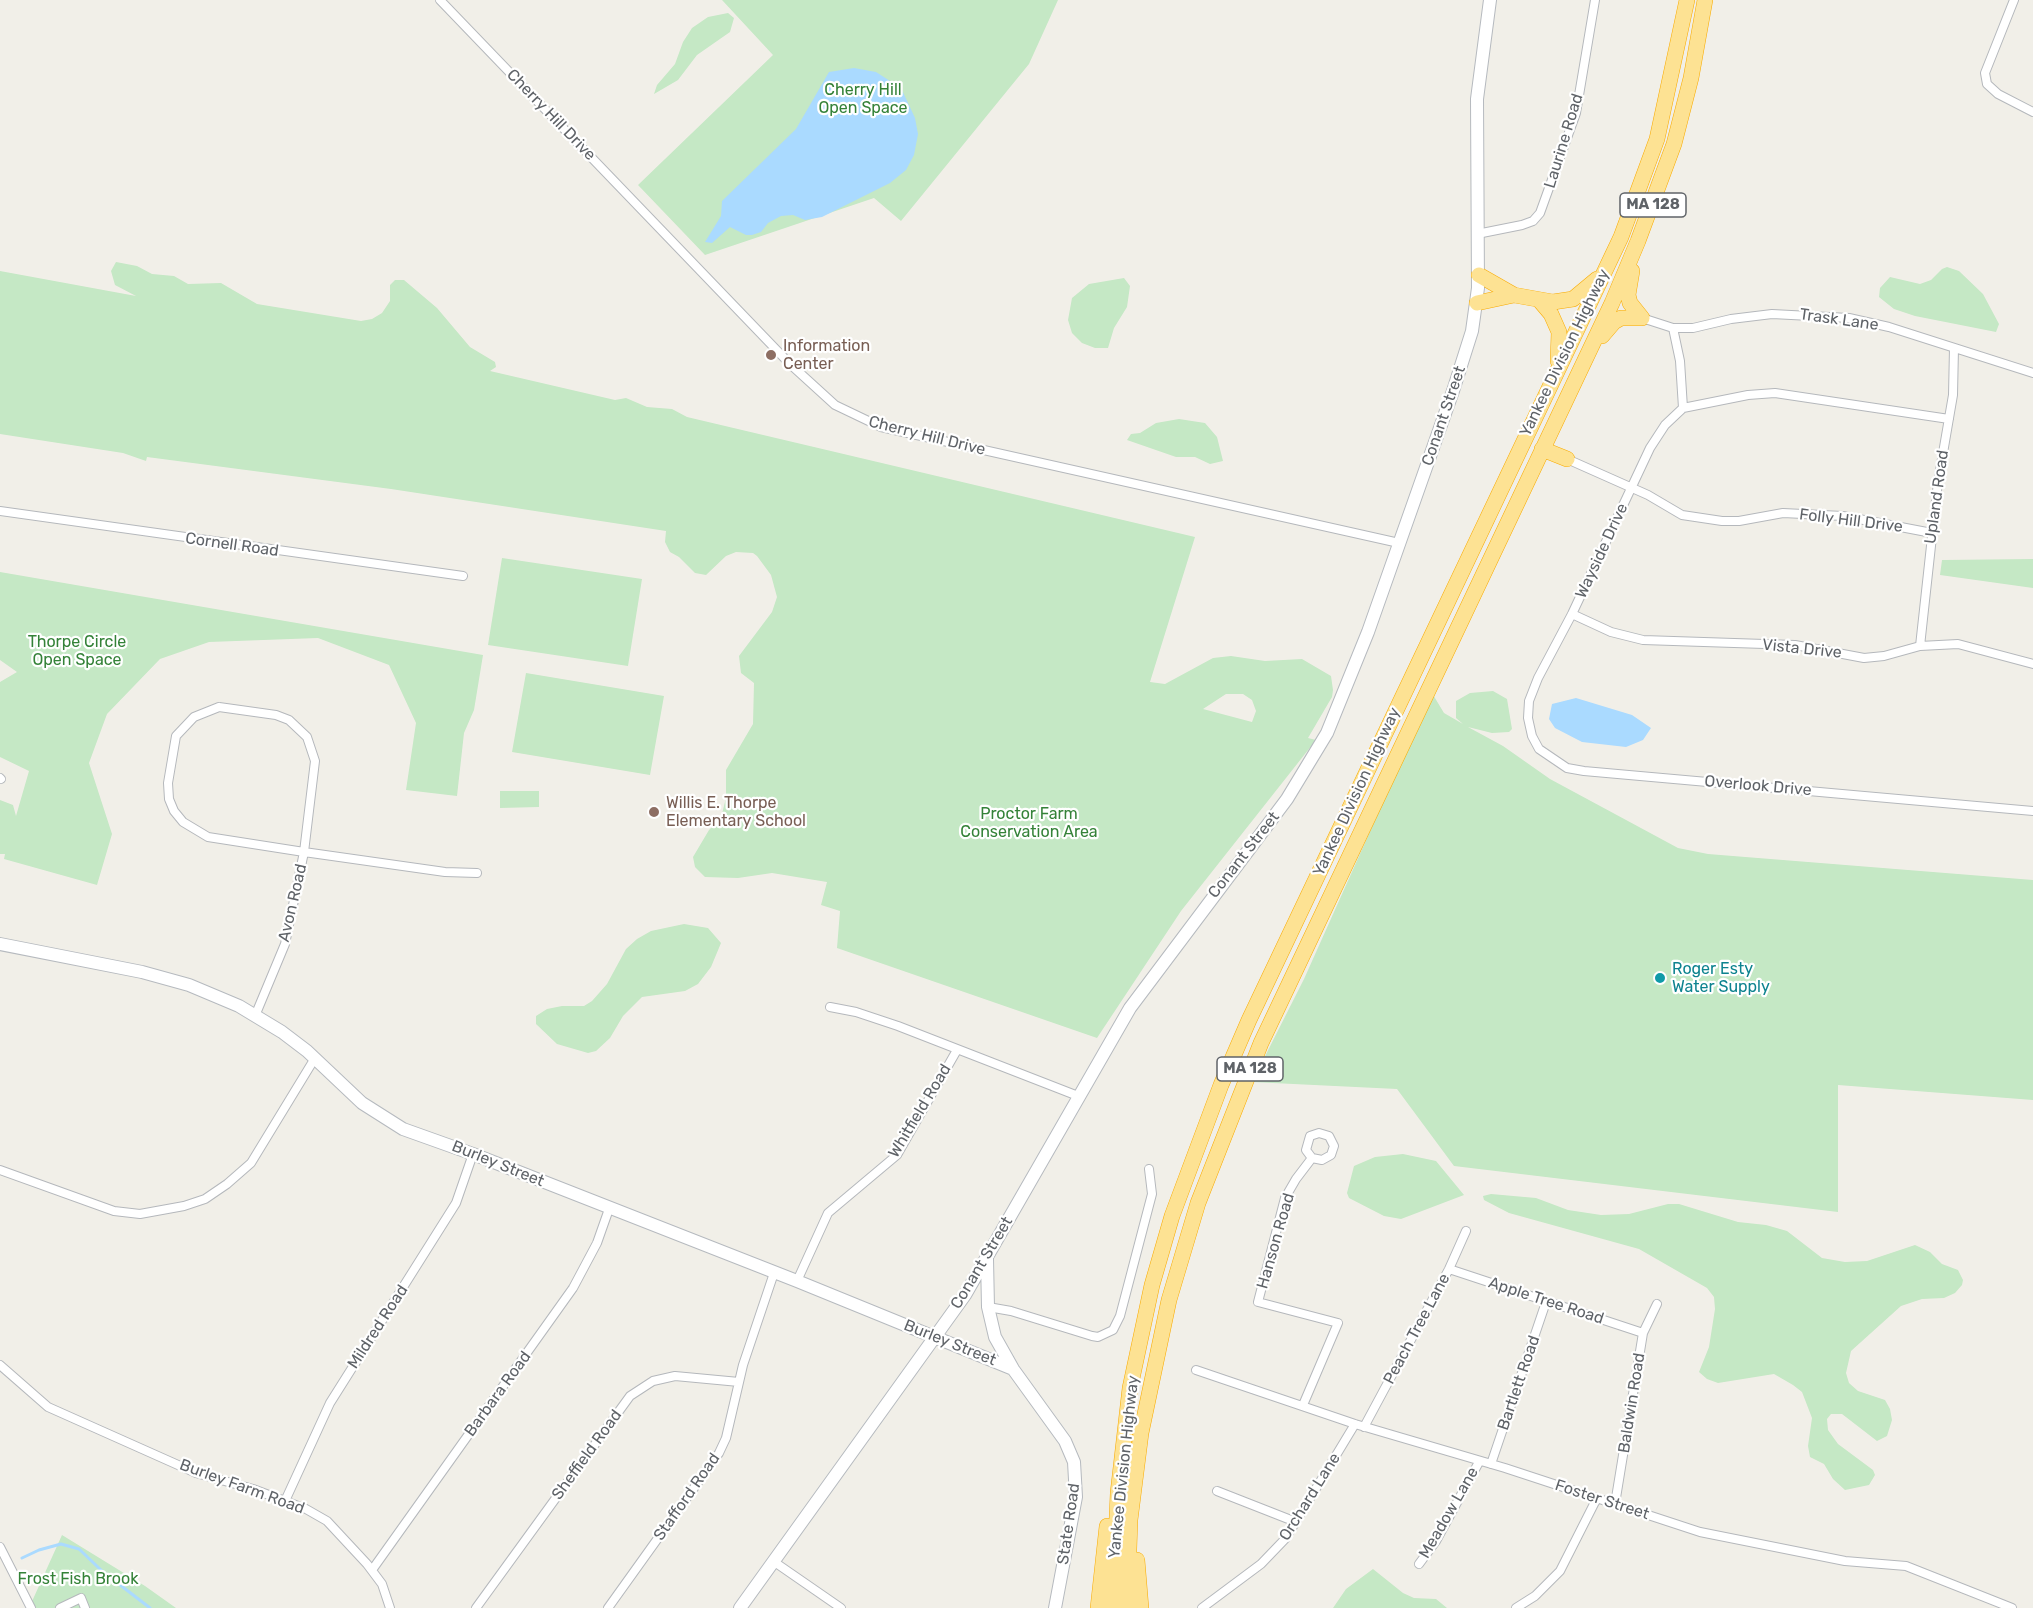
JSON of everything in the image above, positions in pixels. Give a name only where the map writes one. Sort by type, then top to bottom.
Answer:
[{"type":"highway","name":"Yankee Division Highway","points":[[1113,1608],[1116,1520],[1125,1423],[1136,1355],[1161,1251],[1221,1085],[1274,967],[1635,203],[1657,139],[1687,0]]},
{"type":"highway","name":"Yankee Division Highway","points":[[1127,1608],[1130,1520],[1145,1407],[1167,1309],[1187,1235],[1252,1065],[1638,241],[1674,144],[1691,78],[1705,0]]},
{"type":"highway","points":[[1638,241],[1628,295],[1630,303],[1641,318]]},
{"type":"highway","points":[[1479,275],[1514,295],[1540,301],[1573,299],[1593,284],[1607,266]]},
{"type":"highway","points":[[1477,303],[1514,295]]},
{"type":"highway","points":[[1540,301],[1551,314],[1559,332],[1556,372]]},
{"type":"highway","points":[[1584,360],[1614,322],[1630,317],[1641,318]]},
{"type":"highway","points":[[1542,449],[1567,459]]},
{"type":"highway","points":[[1141,1608],[1136,1530],[1145,1407]]},
{"type":"highway","points":[[1098,1608],[1114,1467],[1125,1423]]},
{"type":"main road","name":"Conant Street","points":[[740,1608],[936,1337],[987,1258],[1078,1096],[1136,1000],[1312,763],[1351,678],[1453,391],[1477,303],[1479,275],[1476,99],[1490,0]]},
{"type":"main road","name":"Burley Street","points":[[0,944],[142,972],[180,982],[233,1004],[282,1032],[315,1058],[378,1115],[403,1129],[473,1154],[797,1281],[1013,1369]]},
{"type":"main road","name":"State Road","points":[[987,1258],[988,1307],[995,1337],[1013,1369],[1065,1441],[1074,1462],[1076,1497],[1054,1608]]},
{"type":"street","name":"Cherry Hill Drive","points":[[440,0],[790,364],[835,405],[881,427],[1399,543]]},
{"type":"street","name":"Laurine Road","points":[[1478,234],[1522,225],[1533,221],[1540,213],[1576,113],[1595,0]]},
{"type":"street","points":[[2014,0],[1984,73],[1987,84],[1998,94],[2033,112]]},
{"type":"street","name":"Trask Lane","points":[[1641,318],[1673,328],[1693,328],[1731,319],[1772,314],[1824,315],[1868,322],[2033,373]]},
{"type":"street","points":[[1673,328],[1680,361],[1683,408],[1748,395],[1775,393],[1949,419]]},
{"type":"street","name":"Upland Road","points":[[1920,646],[1932,533],[1953,395],[1954,348]]},
{"type":"street","name":"Wayside Drive","points":[[1529,701],[1538,678],[1572,614],[1658,434],[1683,408]]},
{"type":"street","name":"Folly Hill Drive","points":[[1567,459],[1631,488],[1682,515],[1739,521],[1777,513],[1843,516],[1932,533]]},
{"type":"street","name":"Cornell Road","points":[[0,511],[464,576]]},
{"type":"street","name":"Vista Drive","points":[[1572,614],[1611,632],[1643,640],[1689,644],[1795,645],[1864,657],[1884,656],[1920,646],[1958,644],[2033,664]]},
{"type":"street","name":"Overlook Drive","points":[[1529,701],[1530,727],[1539,749],[1567,768],[2033,811]]},
{"type":"street","points":[[219,707],[276,715],[289,720],[307,737],[315,760],[304,852],[208,837],[183,822],[171,805],[168,783],[177,736],[185,724],[194,717],[219,707]]},
{"type":"street","name":"Avon Road","points":[[255,1016],[285,944],[304,852],[445,872],[477,873]]},
{"type":"street","points":[[830,1007],[856,1012],[1078,1096]]},
{"type":"street","name":"Whitfield Road","points":[[797,1281],[803,1263],[828,1213],[897,1155],[957,1050]]},
{"type":"street","points":[[0,1170],[114,1211],[140,1214],[184,1206],[205,1199],[251,1163],[315,1058]]},
{"type":"street","name":"Mildred Road","points":[[285,1501],[330,1403],[456,1203],[473,1154]]},
{"type":"street","name":"Hanson Road","points":[[1303,1406],[1338,1323],[1258,1302],[1285,1198],[1312,1158]]},
{"type":"street","points":[[988,1307],[1092,1336],[1098,1337],[1113,1330],[1120,1316],[1152,1194],[1149,1169]]},
{"type":"street","name":"Barbara Road","points":[[372,1570],[573,1288],[597,1243],[609,1209]]},
{"type":"street","name":"Peach Tree Lane","points":[[1364,1427],[1449,1269],[1466,1230]]},
{"type":"street","name":"Apple Tree Road","points":[[1449,1269],[1643,1333]]},
{"type":"street","name":"Stafford Road","points":[[608,1608],[718,1453],[726,1438],[739,1382],[774,1273]]},
{"type":"street","name":"Bartlett Road","points":[[1491,1464],[1546,1302]]},
{"type":"street","name":"Baldwin Road","points":[[1615,1504],[1643,1333],[1657,1304]]},
{"type":"street","name":"Burley Farm Road","points":[[0,1365],[48,1407],[196,1473],[285,1501],[327,1521],[346,1539],[372,1570],[382,1584],[390,1608]]},
{"type":"street","name":"Foster Street","points":[[1196,1370],[1364,1427],[1491,1464],[1711,1534],[1845,1561],[1906,1566],[2012,1608]]},
{"type":"street","name":"Sheffield Road","points":[[476,1608],[630,1396],[653,1381],[675,1376],[739,1382]]},
{"type":"street","name":"Orchard Lane","points":[[1202,1608],[1261,1564],[1286,1538],[1355,1424]]},
{"type":"street","name":"Meadow Lane","points":[[1419,1564],[1436,1541],[1479,1462]]},
{"type":"street","points":[[1217,1491],[1296,1522]]},
{"type":"street","points":[[1516,1608],[1535,1596],[1560,1571],[1597,1498]]},
{"type":"street","points":[[0,1547],[31,1608]]},
{"type":"street","points":[[773,1561],[841,1608]]},
{"type":"street","points":[[60,1608],[81,1598],[85,1608]]},
{"type":"green space","name":"Cherry Hill Open Space","points":[[722,0],[1058,0],[1029,64],[901,221],[874,198],[705,255],[638,185],[773,55]]},
{"type":"green space","points":[[728,13],[734,18],[730,32],[697,55],[678,80],[654,94],[657,85],[675,64],[683,42],[692,28],[708,17]]},
{"type":"green space","name":"Proctor Farm Conservation Area","points":[[116,262],[137,266],[152,274],[174,276],[188,284],[221,283],[257,304],[361,321],[372,319],[382,313],[390,301],[390,285],[395,280],[404,280],[437,308],[470,347],[495,362],[496,367],[490,371],[615,400],[626,398],[647,407],[672,409],[687,417],[1195,537],[1150,682],[1165,684],[1213,658],[1231,656],[1265,661],[1302,659],[1331,676],[1332,697],[1308,738],[1316,740],[1181,911],[1097,1038],[837,948],[840,911],[821,905],[827,882],[772,873],[738,878],[705,877],[695,867],[693,857],[709,830],[721,818],[726,798],[726,770],[753,724],[754,683],[741,673],[739,656],[772,612],[777,597],[771,575],[757,556],[753,553],[736,552],[726,556],[706,575],[695,573],[679,557],[670,552],[665,542],[666,531],[391,489],[147,457],[146,461],[123,453],[0,434],[0,271],[136,296],[115,285],[111,271]],"holes":[[[1226,694],[1243,694],[1252,700],[1256,711],[1252,722],[1203,709]]]},
{"type":"green space","points":[[1947,267],[1959,271],[1983,294],[1999,324],[1996,332],[1915,316],[1894,309],[1879,297],[1880,288],[1890,277],[1920,284],[1931,280]]},
{"type":"green space","points":[[1124,278],[1130,286],[1127,307],[1114,328],[1108,348],[1095,348],[1082,343],[1072,333],[1068,320],[1072,298],[1089,284]]},
{"type":"green space","points":[[1179,419],[1205,423],[1217,437],[1223,461],[1210,464],[1195,457],[1176,457],[1127,440],[1131,434],[1140,433],[1156,423]]},
{"type":"green space","points":[[502,558],[642,579],[628,666],[488,645]]},
{"type":"green space","points":[[2033,559],[2033,588],[1940,575],[1942,560]]},
{"type":"green space","name":"Thorpe Circle Open Space","points":[[0,572],[483,655],[474,710],[464,733],[457,796],[406,790],[416,723],[389,665],[318,638],[209,642],[160,659],[107,714],[89,763],[112,834],[97,885],[4,859],[5,854],[0,854],[0,800],[13,805],[16,816],[29,771],[0,757],[0,682],[17,672],[0,660]]},
{"type":"green space","points":[[526,673],[664,696],[650,775],[512,752]]},
{"type":"green space","points":[[1493,691],[1507,699],[1512,729],[1509,732],[1492,733],[1468,727],[1503,746],[1550,779],[1678,848],[1708,854],[2033,880],[2033,1100],[1838,1085],[1838,1212],[1454,1166],[1397,1089],[1252,1082],[1304,979],[1432,693],[1444,713],[1463,724],[1456,718],[1456,701],[1470,693]]},
{"type":"green space","points":[[500,791],[539,791],[539,807],[500,808]]},
{"type":"green space","points":[[684,924],[708,928],[721,943],[711,967],[698,984],[685,991],[642,997],[623,1016],[610,1038],[596,1051],[588,1053],[557,1044],[536,1024],[536,1016],[547,1009],[584,1006],[592,1001],[607,984],[626,949],[637,939],[651,931]]},
{"type":"green space","points":[[1403,1154],[1436,1161],[1464,1195],[1401,1219],[1384,1216],[1349,1198],[1347,1193],[1354,1166],[1375,1157]]},
{"type":"green space","points":[[1491,1194],[1536,1198],[1568,1210],[1601,1215],[1629,1214],[1668,1204],[1679,1204],[1738,1222],[1766,1225],[1787,1231],[1822,1258],[1845,1262],[1867,1261],[1915,1245],[1930,1252],[1942,1264],[1958,1270],[1963,1280],[1955,1293],[1944,1298],[1922,1299],[1901,1306],[1851,1351],[1846,1373],[1849,1383],[1858,1391],[1885,1400],[1892,1420],[1887,1436],[1877,1441],[1842,1414],[1831,1414],[1827,1419],[1828,1430],[1838,1444],[1873,1470],[1875,1475],[1869,1485],[1845,1490],[1833,1479],[1824,1464],[1810,1457],[1808,1446],[1812,1418],[1802,1392],[1774,1374],[1718,1383],[1707,1379],[1699,1372],[1709,1347],[1715,1309],[1714,1297],[1707,1288],[1639,1249],[1509,1213],[1484,1200],[1483,1196]]},
{"type":"green space","name":"Frost Fish Brook","points":[[62,1535],[145,1586],[176,1608],[29,1608]]},
{"type":"green space","points":[[1373,1569],[1403,1593],[1414,1598],[1436,1599],[1447,1608],[1333,1608],[1346,1589]]},
{"type":"water","points":[[854,68],[876,72],[901,88],[915,118],[918,134],[914,155],[906,170],[890,183],[822,217],[805,220],[793,215],[781,216],[768,223],[761,232],[746,235],[730,227],[712,243],[705,242],[721,216],[722,201],[796,129],[829,72]]},
{"type":"water","points":[[1576,698],[1632,715],[1651,728],[1643,740],[1626,747],[1582,742],[1555,728],[1549,719],[1552,704]]},
{"type":"waterway","name":"Frost Fish Brook","points":[[22,1558],[61,1544],[79,1549],[102,1571],[150,1608]]},
{"type":"place","name":"Information Center","points":[[771,355]]},
{"type":"place","name":"Willis E. Thorpe Elementary School","points":[[654,812]]},
{"type":"place","name":"Roger Esty Water Supply","points":[[1660,978]]}]
